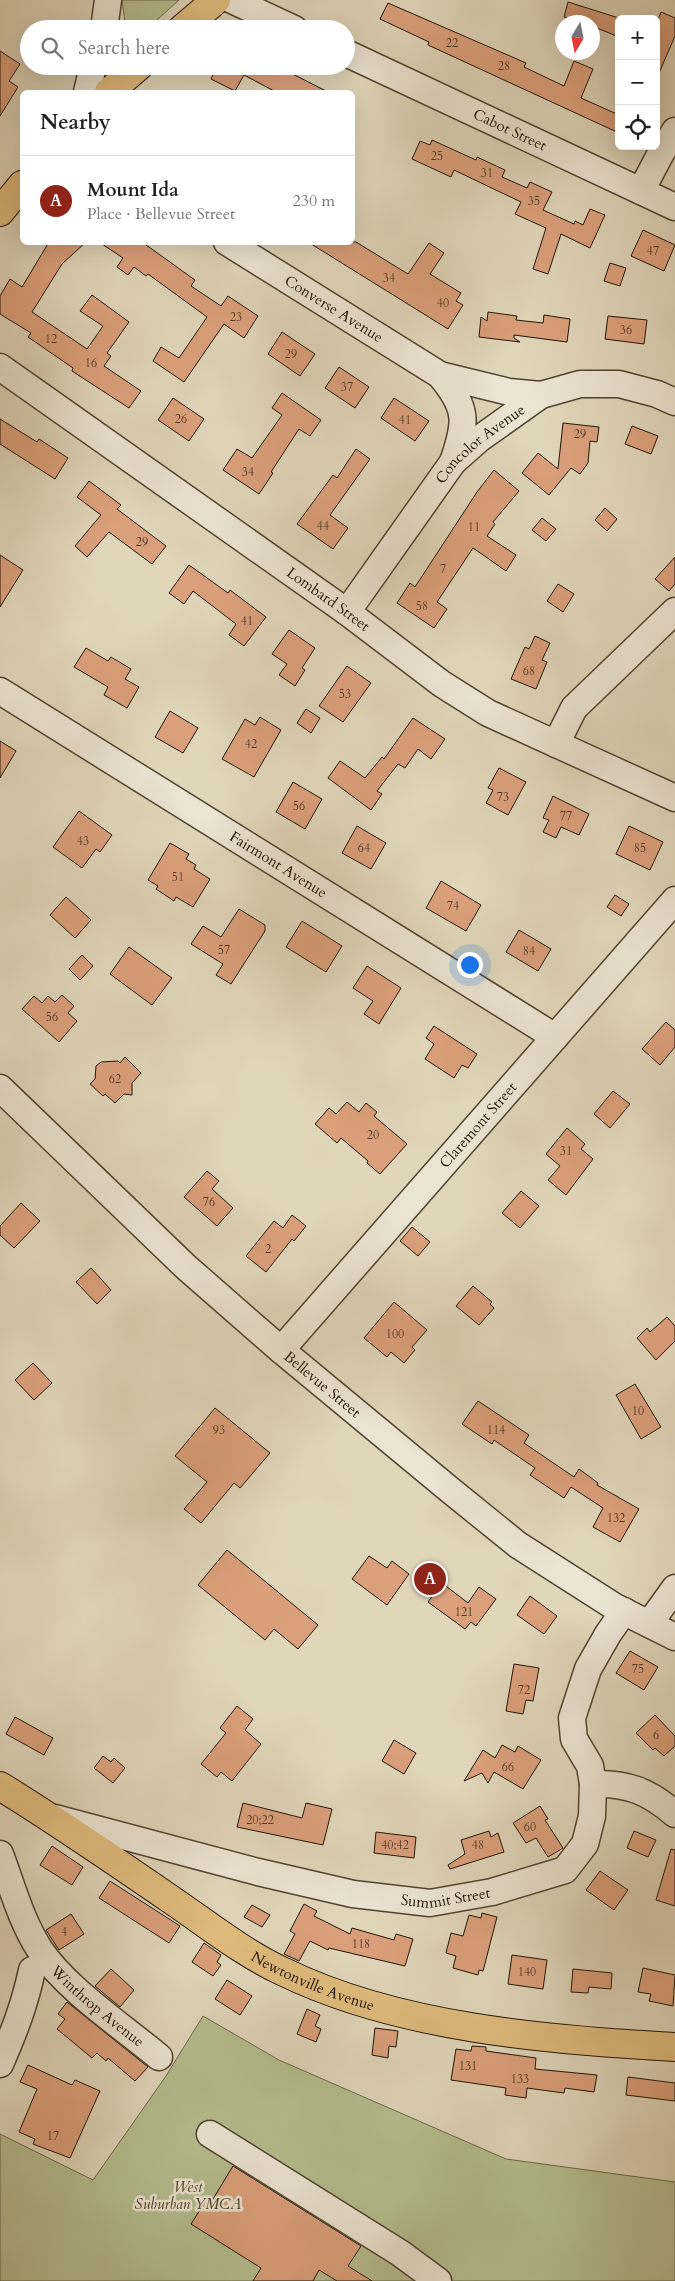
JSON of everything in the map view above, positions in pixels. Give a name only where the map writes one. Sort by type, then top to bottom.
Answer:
[{"type":"main road","points":[[193,20],[216,0]]},
{"type":"main road","points":[[111,90],[129,75]]},
{"type":"main road","points":[[0,212],[20,187]]},
{"type":"main road","name":"Newtonville Avenue","points":[[0,1786],[50,1816],[260,1960],[284,1973],[331,1991],[396,2011],[488,2029],[544,2037],[675,2047]]},
{"type":"street","points":[[105,20],[108,0]]},
{"type":"street","points":[[232,0],[275,20]]},
{"type":"street","name":"Cabot Street","points":[[355,57],[675,207]]},
{"type":"street","points":[[87,90],[91,75]]},
{"type":"street","points":[[641,192],[661,152],[675,131]]},
{"type":"street","name":"Converse Avenue","points":[[232,245],[440,375],[456,394],[463,417],[462,437],[452,462]]},
{"type":"street","name":"Lombard Street","points":[[0,367],[347,612],[463,699],[675,798]]},
{"type":"street","name":"Converse Avenue","points":[[440,375],[509,392],[540,395]]},
{"type":"street","name":"Concolor Avenue","points":[[347,612],[452,462],[540,395],[580,384],[619,384],[657,394],[675,402]]},
{"type":"street","points":[[556,744],[574,708],[675,611]]},
{"type":"street","name":"Fairmont Avenue","points":[[0,691],[555,1037]]},
{"type":"street","name":"Claremont Street","points":[[281,1350],[675,900]]},
{"type":"street","name":"Bellevue Street","points":[[0,1088],[161,1244],[281,1350],[518,1545],[624,1611],[675,1638]]},
{"type":"street","points":[[649,1624],[675,1588]]},
{"type":"street","name":"Summit Street","points":[[50,1816],[258,1872],[353,1894],[430,1903],[492,1892],[565,1870],[585,1844],[592,1816],[593,1784],[590,1766],[574,1739],[572,1718],[588,1669],[624,1611]]},
{"type":"street","points":[[593,1784],[616,1784],[655,1797],[675,1814]]},
{"type":"street","name":"Winthrop Avenue","points":[[0,1854],[24,1919],[36,1960],[68,1982],[160,2057]]},
{"type":"street","points":[[0,2064],[26,2001],[36,1960]]},
{"type":"street","points":[[210,2134],[400,2253],[438,2281]]},
{"type":"green space","points":[[122,0],[179,0],[157,20],[125,20]]},
{"type":"green space","name":"West Suburban YMCA","points":[[203,2016],[279,2060],[506,2159],[675,2182],[675,2281],[0,2281],[0,2134],[93,2180],[166,2076]]},
{"type":"building","points":[[568,2],[615,17],[615,35],[600,29],[600,15],[565,15]]},
{"type":"building","points":[[388,3],[526,63],[524,67],[564,86],[574,61],[593,69],[581,98],[615,113],[615,131],[428,45],[429,42],[380,19]]},
{"type":"building","points":[[661,12],[675,18],[675,36],[660,71],[660,15]]},
{"type":"building","points":[[0,51],[20,64],[9,81],[18,87],[0,116]]},
{"type":"building","points":[[213,75],[244,75],[236,90],[211,79]]},
{"type":"building","points":[[244,75],[295,75],[324,90],[272,90]]},
{"type":"building","points":[[432,140],[476,160],[477,157],[505,170],[502,177],[527,188],[530,182],[552,192],[543,210],[574,224],[575,221],[583,225],[590,209],[605,215],[590,248],[561,234],[548,274],[533,269],[546,228],[515,214],[521,202],[454,170],[451,177],[412,159],[420,141],[430,145]]},
{"type":"building","points":[[643,230],[675,245],[664,271],[631,256]]},
{"type":"building","points":[[356,242],[408,274],[429,243],[444,253],[430,274],[461,293],[456,301],[463,305],[448,329],[313,245],[355,245]]},
{"type":"building","points":[[47,245],[83,245],[62,264],[32,312],[87,349],[103,326],[80,311],[92,295],[129,322],[107,353],[111,356],[104,366],[141,391],[129,408],[72,371],[73,368],[28,337],[31,333],[0,314],[0,296],[10,279],[22,287]]},
{"type":"building","points":[[104,245],[146,245],[195,280],[191,286],[221,306],[228,296],[258,316],[244,338],[224,324],[184,382],[153,361],[161,347],[179,358],[207,317],[148,274],[146,276],[134,267],[128,275],[117,267],[123,258]]},
{"type":"building","points":[[610,263],[626,268],[620,286],[604,281]]},
{"type":"building","points":[[488,312],[517,316],[516,320],[543,323],[544,315],[570,319],[567,342],[514,335],[514,338],[520,342],[479,337],[481,317],[487,321]]},
{"type":"building","points":[[608,316],[647,320],[644,344],[605,339]]},
{"type":"building","points":[[282,332],[315,354],[300,376],[268,354]]},
{"type":"building","points":[[339,367],[369,387],[355,408],[325,388]]},
{"type":"building","points":[[282,393],[321,420],[310,436],[299,429],[259,494],[223,470],[237,449],[252,458],[282,415],[272,408]]},
{"type":"building","points":[[173,398],[204,419],[189,441],[158,420]]},
{"type":"building","points":[[394,398],[429,421],[415,441],[381,418]]},
{"type":"building","points":[[0,419],[37,442],[39,439],[68,458],[55,479],[0,444]]},
{"type":"building","points":[[563,423],[599,427],[597,442],[590,441],[588,463],[580,474],[571,468],[549,495],[522,473],[538,453],[558,469]]},
{"type":"building","points":[[632,426],[658,436],[651,454],[625,444]]},
{"type":"building","points":[[356,449],[370,459],[330,515],[348,528],[333,549],[297,524],[333,475],[337,478]]},
{"type":"building","points":[[494,470],[519,491],[493,522],[495,524],[487,536],[516,555],[506,571],[473,548],[437,602],[447,609],[434,628],[397,603],[410,583],[415,587],[477,492]]},
{"type":"building","points":[[89,481],[121,505],[117,509],[166,546],[152,564],[109,532],[87,557],[75,546],[101,515],[77,497]]},
{"type":"building","points":[[605,508],[617,519],[607,531],[595,520]]},
{"type":"building","points":[[542,518],[556,529],[546,541],[532,530]]},
{"type":"building","points":[[0,555],[23,570],[0,607]]},
{"type":"building","points":[[675,557],[675,584],[669,591],[655,579]]},
{"type":"building","points":[[189,565],[228,593],[230,590],[266,617],[244,646],[229,635],[236,624],[193,591],[184,604],[169,593]]},
{"type":"building","points":[[558,584],[574,594],[563,612],[547,601]]},
{"type":"building","points":[[289,630],[315,648],[302,668],[305,670],[295,686],[279,675],[287,664],[272,654]]},
{"type":"building","points":[[535,636],[550,643],[542,660],[547,662],[536,689],[511,679],[525,647],[529,649]]},
{"type":"building","points":[[86,648],[108,661],[111,657],[131,669],[125,679],[139,687],[127,708],[104,695],[108,687],[74,667]]},
{"type":"building","points":[[347,666],[371,683],[343,722],[319,706]]},
{"type":"building","points":[[306,709],[320,718],[311,733],[297,723]]},
{"type":"building","points":[[170,711],[198,728],[183,753],[155,737]]},
{"type":"building","points":[[260,717],[281,730],[254,777],[222,759],[245,719],[255,725]]},
{"type":"building","points":[[413,718],[445,739],[431,759],[418,749],[405,768],[398,764],[377,791],[382,794],[371,810],[328,778],[340,761],[365,778],[382,757],[384,759]]},
{"type":"building","points":[[0,741],[16,751],[0,778]]},
{"type":"building","points":[[499,768],[526,782],[508,815],[486,803],[493,790],[488,788]]},
{"type":"building","points":[[293,782],[322,799],[305,829],[276,812]]},
{"type":"building","points":[[553,796],[589,814],[579,835],[561,827],[556,838],[543,832],[549,820],[543,818]]},
{"type":"building","points":[[79,811],[112,835],[100,852],[96,849],[82,868],[53,847]]},
{"type":"building","points":[[357,826],[386,843],[371,869],[342,853]]},
{"type":"building","points":[[629,826],[663,842],[650,870],[616,854]]},
{"type":"building","points":[[170,843],[189,854],[186,859],[196,865],[194,869],[210,879],[193,907],[176,897],[174,901],[156,889],[158,886],[148,880]]},
{"type":"building","points":[[441,881],[481,905],[466,931],[426,908]]},
{"type":"building","points":[[615,895],[629,904],[621,916],[607,907]]},
{"type":"building","points":[[66,897],[91,920],[75,938],[50,915]]},
{"type":"building","points":[[239,909],[265,925],[265,931],[231,984],[216,975],[223,964],[191,944],[203,926],[221,937]]},
{"type":"building","points":[[302,921],[342,946],[326,972],[286,947]]},
{"type":"building","points":[[519,930],[551,949],[538,971],[506,952]]},
{"type":"building","points":[[129,947],[172,978],[152,1005],[110,974]]},
{"type":"building","points":[[82,955],[93,966],[80,980],[69,969]]},
{"type":"building","points":[[367,966],[401,988],[379,1024],[364,1014],[373,1001],[353,988]]},
{"type":"building","points":[[62,995],[74,1006],[68,1013],[77,1021],[59,1042],[22,1009],[34,996],[42,1003],[48,996],[55,1002]]},
{"type":"building","points":[[666,1022],[675,1030],[675,1047],[660,1065],[642,1049]]},
{"type":"building","points":[[434,1026],[477,1054],[468,1068],[462,1065],[454,1078],[425,1059],[434,1044],[426,1038]]},
{"type":"building","points":[[125,1057],[141,1073],[132,1083],[132,1095],[124,1094],[115,1103],[105,1094],[103,1096],[90,1084],[95,1079],[96,1066],[101,1062],[118,1061],[120,1063]]},
{"type":"building","points":[[613,1091],[630,1104],[610,1128],[594,1114]]},
{"type":"building","points":[[347,1102],[359,1112],[366,1103],[377,1112],[374,1116],[407,1144],[380,1174],[341,1138],[337,1143],[315,1124],[329,1108],[336,1114]]},
{"type":"building","points":[[567,1128],[585,1144],[581,1149],[593,1159],[566,1195],[548,1180],[560,1166],[546,1154]]},
{"type":"building","points":[[207,1171],[219,1181],[212,1189],[233,1208],[217,1226],[184,1197]]},
{"type":"building","points":[[521,1191],[539,1206],[520,1228],[502,1213]]},
{"type":"building","points":[[21,1203],[40,1221],[14,1248],[0,1235],[0,1226]]},
{"type":"building","points":[[292,1215],[306,1226],[294,1241],[292,1239],[266,1272],[246,1256],[274,1221],[283,1228]]},
{"type":"building","points":[[412,1227],[430,1242],[418,1256],[400,1241]]},
{"type":"building","points":[[91,1268],[111,1290],[97,1304],[76,1282]]},
{"type":"building","points":[[473,1286],[492,1302],[490,1304],[494,1308],[479,1325],[456,1306]]},
{"type":"building","points":[[394,1302],[427,1330],[412,1347],[415,1350],[404,1363],[391,1352],[387,1357],[364,1338]]},
{"type":"building","points":[[667,1317],[675,1326],[675,1341],[656,1360],[637,1338],[647,1328],[650,1332]]},
{"type":"building","points":[[33,1363],[52,1383],[34,1400],[15,1380]]},
{"type":"building","points":[[635,1384],[661,1427],[641,1439],[616,1395]]},
{"type":"building","points":[[478,1401],[529,1435],[524,1443],[574,1477],[579,1469],[598,1483],[597,1485],[639,1509],[620,1542],[593,1527],[603,1508],[571,1487],[564,1498],[530,1475],[535,1468],[494,1440],[492,1444],[462,1424]]},
{"type":"building","points":[[215,1408],[270,1453],[240,1488],[234,1483],[201,1523],[184,1509],[207,1482],[175,1456]]},
{"type":"building","points":[[227,1550],[318,1625],[298,1649],[274,1629],[265,1640],[198,1585]]},
{"type":"building","points":[[369,1556],[387,1568],[392,1561],[409,1574],[387,1605],[352,1579]]},
{"type":"building","points":[[442,1583],[468,1603],[479,1587],[496,1599],[476,1626],[471,1622],[465,1629],[428,1602]]},
{"type":"building","points":[[530,1596],[557,1616],[544,1634],[517,1615]]},
{"type":"building","points":[[630,1651],[658,1667],[644,1690],[616,1673]]},
{"type":"building","points":[[514,1664],[539,1668],[533,1701],[526,1700],[523,1714],[506,1711]]},
{"type":"building","points":[[237,1706],[253,1719],[245,1730],[261,1744],[232,1781],[221,1772],[217,1777],[201,1764],[226,1733],[220,1728]]},
{"type":"building","points":[[655,1715],[675,1736],[675,1746],[664,1756],[655,1748],[653,1750],[636,1733]]},
{"type":"building","points":[[15,1717],[53,1738],[44,1755],[6,1734]]},
{"type":"building","points":[[394,1740],[416,1753],[404,1774],[382,1761]]},
{"type":"building","points":[[502,1745],[515,1752],[518,1746],[541,1760],[523,1789],[494,1772],[488,1783],[482,1773],[464,1781],[483,1750],[495,1758]]},
{"type":"building","points":[[103,1756],[111,1762],[114,1758],[125,1768],[113,1783],[94,1768]]},
{"type":"building","points":[[243,1803],[302,1818],[306,1803],[332,1809],[323,1845],[237,1827]]},
{"type":"building","points":[[540,1806],[548,1819],[545,1820],[563,1848],[548,1857],[536,1838],[526,1843],[513,1823]]},
{"type":"building","points":[[489,1831],[491,1837],[498,1833],[504,1852],[450,1869],[448,1865],[465,1854],[461,1840]]},
{"type":"building","points":[[634,1831],[656,1840],[648,1857],[627,1848]]},
{"type":"building","points":[[376,1832],[416,1837],[414,1858],[374,1853]]},
{"type":"building","points":[[52,1846],[83,1867],[72,1885],[40,1865]]},
{"type":"building","points":[[671,1849],[675,1850],[675,1906],[656,1900]]},
{"type":"building","points":[[600,1871],[628,1890],[614,1910],[586,1890]]},
{"type":"building","points":[[110,1881],[180,1926],[169,1943],[99,1898]]},
{"type":"building","points":[[304,1904],[317,1911],[314,1916],[350,1934],[352,1928],[394,1940],[396,1934],[413,1939],[405,1966],[329,1948],[328,1950],[310,1941],[299,1961],[284,1954],[295,1934],[290,1931]]},
{"type":"building","points":[[252,1905],[270,1915],[262,1927],[244,1917]]},
{"type":"building","points":[[482,1913],[497,1917],[483,1971],[479,1970],[478,1975],[453,1968],[456,1956],[446,1953],[451,1933],[463,1936],[469,1915],[481,1918]]},
{"type":"building","points":[[71,1914],[84,1934],[59,1950],[46,1930]]},
{"type":"building","points":[[204,1943],[221,1955],[217,1962],[221,1965],[213,1976],[192,1962]]},
{"type":"building","points":[[512,1955],[547,1960],[543,1989],[508,1984]]},
{"type":"building","points":[[643,1968],[675,1975],[673,2006],[649,2001],[651,1994],[638,1992]]},
{"type":"building","points":[[111,1969],[134,1990],[120,2007],[95,1986]]},
{"type":"building","points":[[573,1969],[612,1973],[611,1989],[589,1987],[588,1993],[571,1992]]},
{"type":"building","points":[[227,1980],[252,1996],[240,2015],[215,1999]]},
{"type":"building","points":[[67,2002],[148,2067],[135,2081],[108,2058],[106,2061],[97,2053],[92,2058],[57,2029],[65,2019],[58,2014]]},
{"type":"building","points":[[307,2009],[320,2015],[315,2026],[321,2029],[316,2042],[297,2034]]},
{"type":"building","points":[[375,2028],[398,2031],[396,2047],[389,2046],[388,2058],[372,2055]]},
{"type":"building","points":[[472,2046],[486,2047],[486,2051],[536,2058],[535,2069],[597,2075],[594,2092],[565,2088],[564,2093],[527,2088],[526,2098],[505,2095],[506,2088],[451,2080],[456,2049],[471,2051]]},
{"type":"building","points":[[28,2065],[72,2085],[75,2080],[100,2091],[70,2158],[33,2144],[35,2139],[19,2132],[37,2089],[20,2082]]},
{"type":"building","points":[[628,2077],[675,2083],[675,2101],[626,2095]]},
{"type":"building","points":[[233,2166],[361,2246],[348,2266],[372,2281],[337,2281],[319,2270],[313,2281],[253,2281],[261,2268],[191,2224],[205,2202],[210,2204]]},
{"type":"place","name":"Mount Ida","points":[[430,1579]]}]
